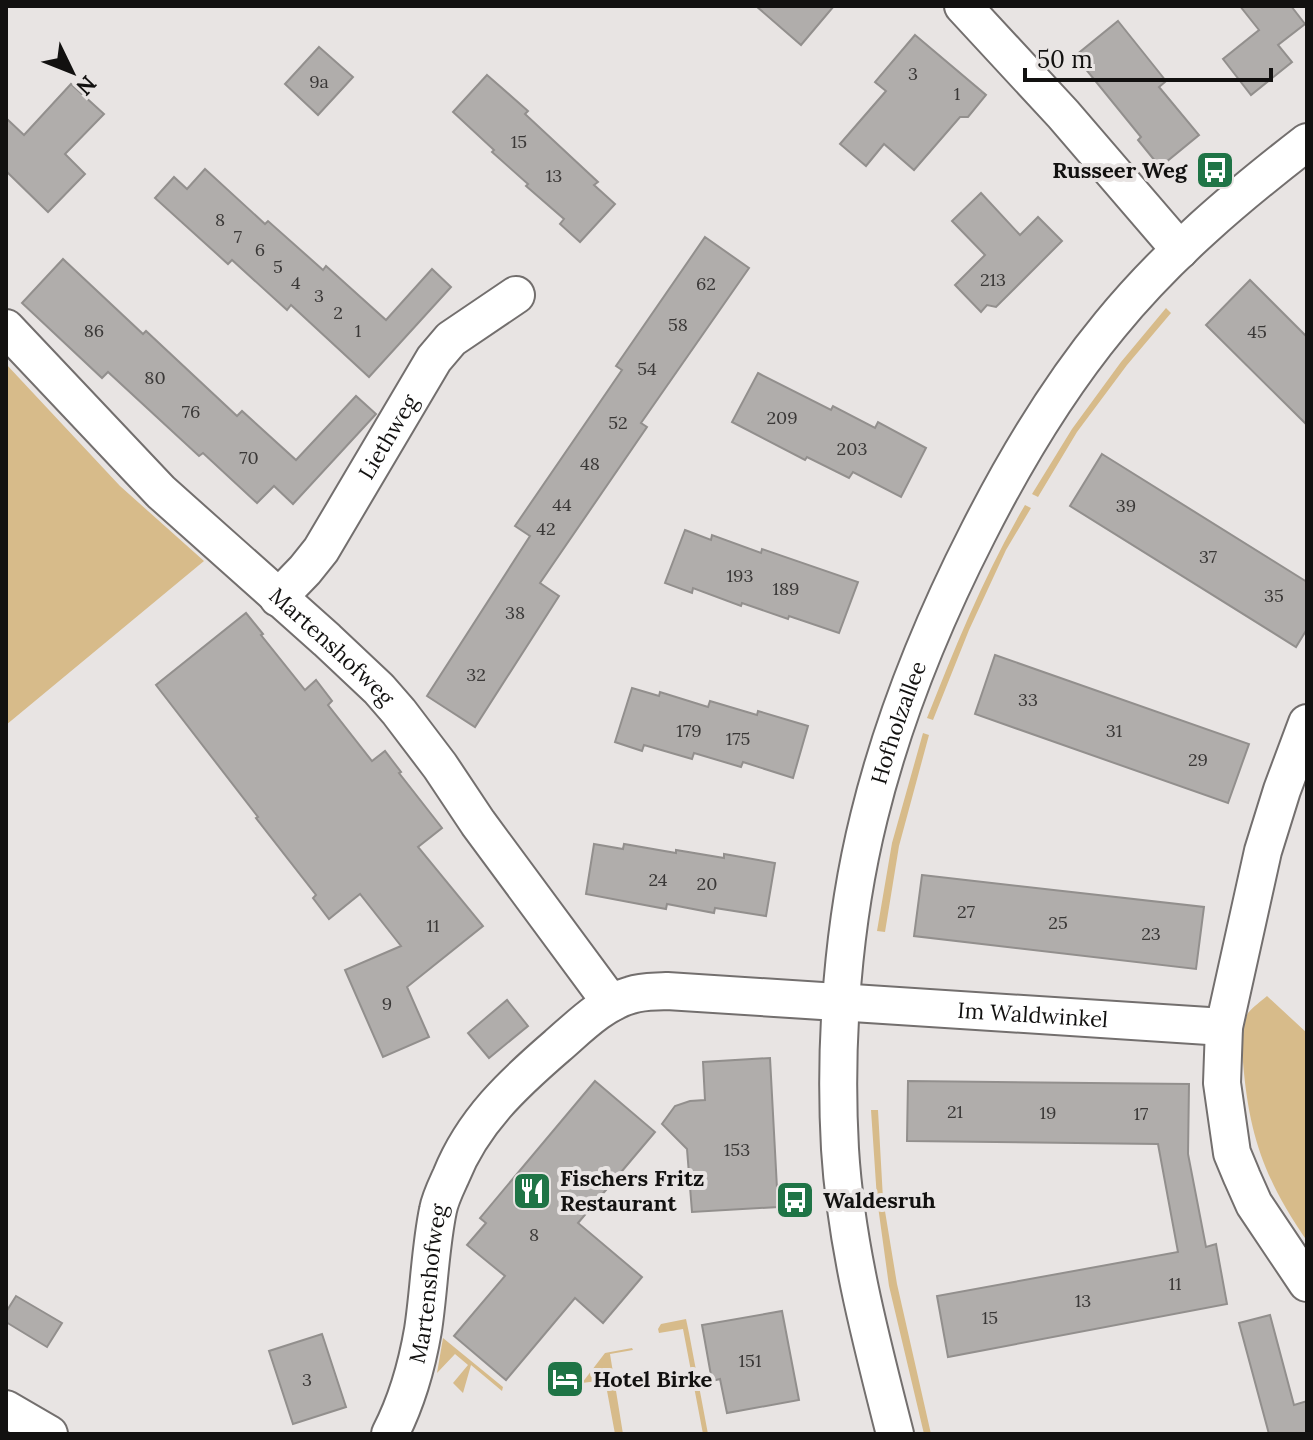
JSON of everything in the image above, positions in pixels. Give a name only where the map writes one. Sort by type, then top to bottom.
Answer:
[{"type":"street","points":[[963,6],[1063,114],[1180,250]]},
{"type":"street","name":"Hofholzallee","points":[[895,1434],[851,1248],[840,1151],[838,1073],[841,1003],[855,884],[868,819],[885,761],[933,629],[963,563],[1001,488],[1072,375],[1139,291],[1180,250],[1307,142]]},
{"type":"street","name":"Liethweg","points":[[278,598],[321,550],[434,359],[451,339],[516,295]]},
{"type":"street","name":"Martenshofweg","points":[[6,328],[161,492],[379,689],[440,766],[478,823],[611,1003]]},
{"type":"street","points":[[1307,723],[1263,851],[1224,1027],[1222,1083],[1232,1153],[1254,1204],[1307,1283]]},
{"type":"street","name":"Martenshofweg","points":[[390,1434],[419,1350],[438,1208],[458,1158],[476,1128],[518,1080],[584,1022],[611,1003],[631,995],[667,991],[841,1003]]},
{"type":"street","name":"Im Waldwinkel","points":[[841,1003],[1224,1027]]},
{"type":"street","points":[[6,1409],[49,1434]]},
{"type":"shaded area","points":[[1166,308],[1171,313],[1077,432],[1038,497],[1032,494],[1072,429],[1121,362]]},
{"type":"shaded area","points":[[6,364],[120,486],[204,561],[6,725]]},
{"type":"shaded area","points":[[1025,505],[1031,508],[1006,550],[969,630],[933,720],[927,718],[984,583]]},
{"type":"shaded area","points":[[923,733],[929,735],[899,846],[885,932],[877,931],[892,843]]},
{"type":"shaded area","points":[[1267,996],[1307,1033],[1307,1241],[1270,1177],[1250,1113],[1243,1062],[1244,1030],[1248,1013]]},
{"type":"shaded area","points":[[871,1110],[878,1110],[883,1199],[897,1284],[931,1434],[924,1434],[889,1286],[877,1199]]},
{"type":"shaded area","points":[[686,1319],[708,1434],[703,1434],[683,1329],[659,1333],[658,1329],[661,1324]]},
{"type":"shaded area","points":[[443,1338],[503,1387],[502,1391],[471,1365],[463,1393],[453,1383],[468,1365],[455,1354],[437,1373]]},
{"type":"shaded area","points":[[632,1348],[610,1354],[623,1434],[615,1434],[605,1380],[582,1383],[605,1353]]},
{"type":"building","points":[[756,6],[834,6],[801,45]]},
{"type":"building","points":[[1240,6],[1291,6],[1305,24],[1278,45],[1292,62],[1251,95],[1223,59],[1259,30]]},
{"type":"building","points":[[1118,21],[1166,81],[1159,87],[1199,135],[1160,167],[1138,140],[1141,137],[1075,56]]},
{"type":"building","points":[[915,35],[986,95],[968,117],[960,117],[914,170],[884,144],[866,166],[840,144],[886,91],[875,82]]},
{"type":"building","points":[[319,47],[353,77],[318,115],[285,84]]},
{"type":"building","points":[[487,75],[528,111],[525,114],[598,182],[594,185],[615,204],[580,242],[560,224],[564,219],[526,186],[528,184],[453,112]]},
{"type":"building","points":[[71,84],[104,114],[65,154],[85,174],[48,212],[6,171],[6,118],[24,135]]},
{"type":"building","points":[[205,169],[265,224],[268,221],[323,270],[326,266],[386,320],[432,269],[451,287],[369,377],[291,305],[287,310],[232,260],[228,264],[155,198],[174,177],[187,189]]},
{"type":"building","points":[[981,193],[1020,235],[1038,217],[1062,241],[996,307],[987,305],[981,312],[955,285],[985,255],[952,221]]},
{"type":"building","points":[[705,237],[749,268],[641,423],[647,427],[540,583],[559,596],[475,727],[427,696],[530,536],[515,526],[622,370],[616,366]]},
{"type":"building","points":[[63,259],[237,416],[242,411],[296,460],[356,396],[376,414],[293,504],[274,486],[257,503],[203,453],[199,456],[108,372],[102,378],[22,303]]},
{"type":"building","points":[[1250,280],[1307,337],[1307,425],[1206,325]]},
{"type":"building","points":[[758,373],[831,410],[833,406],[875,428],[878,422],[926,448],[901,497],[853,472],[849,478],[807,457],[805,460],[732,422]]},
{"type":"building","points":[[1102,454],[1307,582],[1307,629],[1296,647],[1070,506]]},
{"type":"building","points":[[685,530],[711,540],[712,535],[761,553],[762,549],[858,582],[839,633],[742,603],[741,606],[693,588],[692,593],[665,583]]},
{"type":"building","points":[[246,613],[305,690],[316,680],[332,701],[328,705],[372,761],[385,751],[401,772],[442,828],[418,847],[483,926],[407,987],[429,1037],[383,1057],[345,970],[401,946],[360,894],[329,919],[313,898],[316,895],[156,685]]},
{"type":"building","points":[[995,655],[1249,744],[1228,803],[975,714]]},
{"type":"building","points":[[632,688],[659,696],[660,692],[708,707],[710,701],[757,715],[758,711],[808,726],[793,778],[743,762],[741,767],[694,753],[692,759],[644,745],[642,751],[615,742]]},
{"type":"building","points":[[594,844],[623,849],[624,844],[724,858],[724,854],[775,863],[766,916],[715,908],[714,913],[667,904],[666,909],[586,894]]},
{"type":"building","points":[[922,875],[1204,907],[1196,969],[914,936]]},
{"type":"building","points":[[507,1000],[528,1026],[489,1058],[468,1033]]},
{"type":"building","points":[[770,1058],[778,1207],[692,1212],[687,1149],[662,1124],[675,1106],[705,1100],[703,1062]]},
{"type":"building","points":[[595,1081],[655,1132],[578,1223],[642,1277],[603,1323],[575,1298],[506,1380],[454,1336],[505,1276],[467,1245],[486,1223],[480,1218]]},
{"type":"building","points":[[908,1081],[1189,1084],[1188,1154],[1206,1247],[1216,1244],[1227,1304],[948,1357],[937,1296],[1178,1252],[1158,1144],[907,1141]]},
{"type":"building","points":[[16,1296],[62,1323],[47,1347],[6,1322],[6,1312]]},
{"type":"building","points":[[782,1311],[799,1400],[727,1413],[720,1379],[712,1381],[702,1325]]},
{"type":"building","points":[[1270,1315],[1294,1405],[1307,1401],[1307,1434],[1269,1434],[1239,1323]]},
{"type":"building","points":[[322,1334],[346,1407],[293,1424],[269,1351]]},
{"type":"place","name":"Russeer Weg","points":[[1215,170]]},
{"type":"place","name":"Fischers Fritz Restaurant","points":[[532,1191]]},
{"type":"place","name":"Waldesruh","points":[[795,1200]]},
{"type":"place","name":"Hotel Birke","points":[[565,1379]]}]
